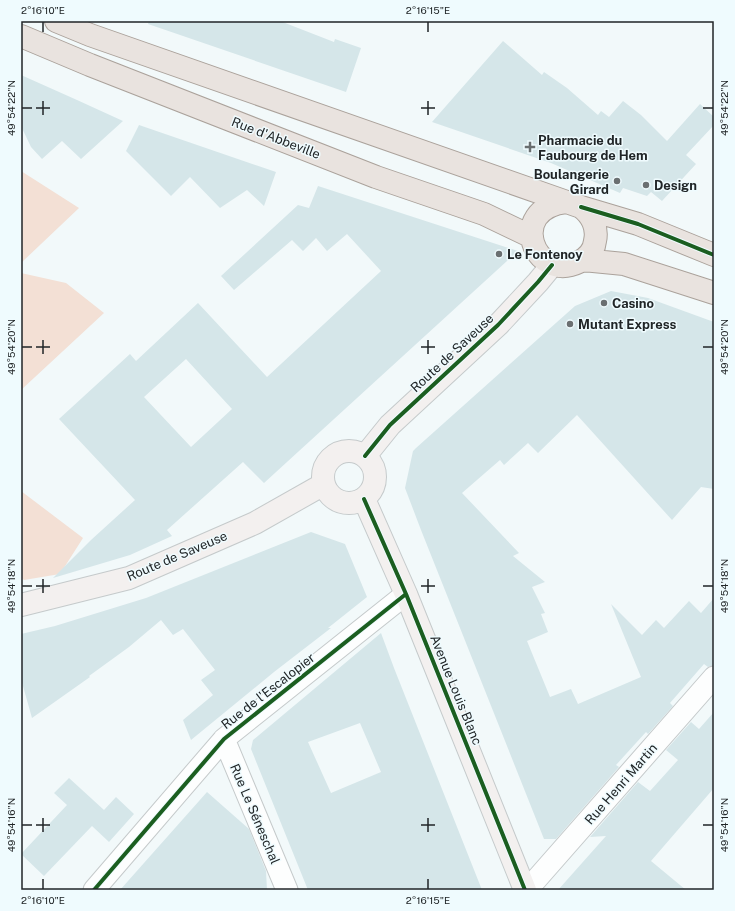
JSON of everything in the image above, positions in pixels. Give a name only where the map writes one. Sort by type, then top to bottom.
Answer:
[{"type":"main road","points":[[56,21],[90,35],[574,204],[638,224],[714,254]]},
{"type":"main road","name":"Rue d'Abbeville","points":[[21,36],[90,65],[376,177],[484,214],[532,237]]},
{"type":"main road","points":[[556,203],[574,204],[588,212],[592,218],[596,236],[595,246],[590,254],[574,265],[563,267],[552,265],[538,254],[534,246],[532,230],[535,218],[546,207],[556,203]]},
{"type":"main road","points":[[583,260],[624,264],[714,293]]},
{"type":"main road","name":"Route de Saveuse","points":[[365,456],[390,425],[498,324],[552,265]]},
{"type":"main road","points":[[346,451],[357,452],[365,456],[374,466],[376,475],[374,488],[364,500],[356,503],[346,504],[336,501],[329,495],[322,475],[329,460],[337,454],[346,451]]},
{"type":"main road","name":"Route de Saveuse","points":[[21,605],[129,578],[254,523],[324,484]]},
{"type":"main road","name":"Avenue Louis Blanc","points":[[364,500],[406,594],[526,890]]},
{"type":"street","name":"Rue de l'Escalopier","points":[[94,890],[224,739],[406,594]]},
{"type":"street","name":"Rue Henri Martin","points":[[526,890],[714,677]]},
{"type":"street","name":"Rue Le Séneschal","points":[[224,739],[287,890]]},
{"type":"shaded area","points":[[21,171],[79,208],[21,263]]},
{"type":"shaded area","points":[[21,273],[66,283],[104,313],[21,390]]},
{"type":"shaded area","points":[[21,491],[83,538],[60,574],[24,580],[21,577]]},
{"type":"building","points":[[149,21],[280,21],[334,42],[335,39],[361,48],[346,92],[148,24]]},
{"type":"building","points":[[503,41],[542,75],[544,72],[567,88],[598,115],[601,111],[609,117],[623,101],[641,115],[667,141],[700,104],[714,117],[714,125],[686,155],[696,164],[662,201],[651,192],[647,196],[623,188],[620,193],[551,163],[432,122]]},
{"type":"building","points":[[21,75],[123,121],[81,159],[62,141],[42,159],[31,147],[21,126]]},
{"type":"building","points":[[139,125],[276,172],[264,206],[247,190],[220,208],[190,177],[171,196],[126,151]]},
{"type":"building","points":[[318,186],[518,251],[264,483],[243,462],[167,530],[172,536],[130,555],[53,578],[91,540],[135,500],[59,419],[130,354],[136,361],[198,303],[267,377],[381,271],[347,234],[327,251],[316,238],[303,251],[292,240],[234,290],[221,276],[298,205],[309,208]],"holes":[[[186,359],[232,409],[191,447],[144,397]]]},
{"type":"building","points":[[611,291],[648,298],[714,322],[714,489],[701,487],[672,520],[577,415],[538,453],[528,443],[504,465],[500,460],[462,493],[519,553],[513,556],[545,582],[532,587],[545,613],[541,614],[548,632],[527,641],[550,697],[571,689],[578,704],[641,677],[611,604],[642,635],[656,620],[664,628],[689,601],[701,613],[714,598],[714,665],[708,667],[704,664],[670,703],[673,706],[648,734],[646,732],[616,765],[619,767],[556,839],[544,839],[405,488],[413,451],[416,448],[575,306]]},
{"type":"building","points":[[311,532],[345,544],[367,597],[328,628],[331,628],[274,672],[191,740],[183,720],[213,695],[201,680],[215,670],[183,629],[173,635],[161,620],[129,647],[89,676],[90,677],[32,718],[21,679],[21,634],[55,626],[146,598]]},
{"type":"building","points":[[381,633],[482,890],[308,890],[251,749],[253,740]],"holes":[[[360,723],[381,772],[331,793],[308,742]]]},
{"type":"building","points":[[714,712],[714,788],[651,861],[686,890],[558,890],[606,836],[590,837],[638,782],[650,791],[678,760],[666,750],[691,722],[699,729]]},
{"type":"building","points":[[69,778],[104,810],[116,797],[134,814],[109,842],[92,826],[44,876],[21,854],[67,805],[54,793]]},
{"type":"building","points":[[207,792],[249,829],[266,871],[267,890],[120,890]]},
{"type":"cycle path","points":[[581,207],[638,224],[714,255]]},
{"type":"cycle path","points":[[365,456],[390,425],[498,325],[552,265]]},
{"type":"cycle path","points":[[364,499],[406,594],[525,890]]},
{"type":"cycle path","points":[[94,890],[224,739],[406,594]]},
{"type":"place","name":"Pharmacie du Faubourg de Hem","points":[[530,147]]},
{"type":"place","name":"Boulangerie Girard","points":[[617,181]]},
{"type":"place","name":"Design","points":[[646,185]]},
{"type":"place","name":"Le Fontenoy","points":[[499,254]]},
{"type":"place","name":"Casino","points":[[604,303]]},
{"type":"place","name":"Mutant Express","points":[[570,324]]}]
